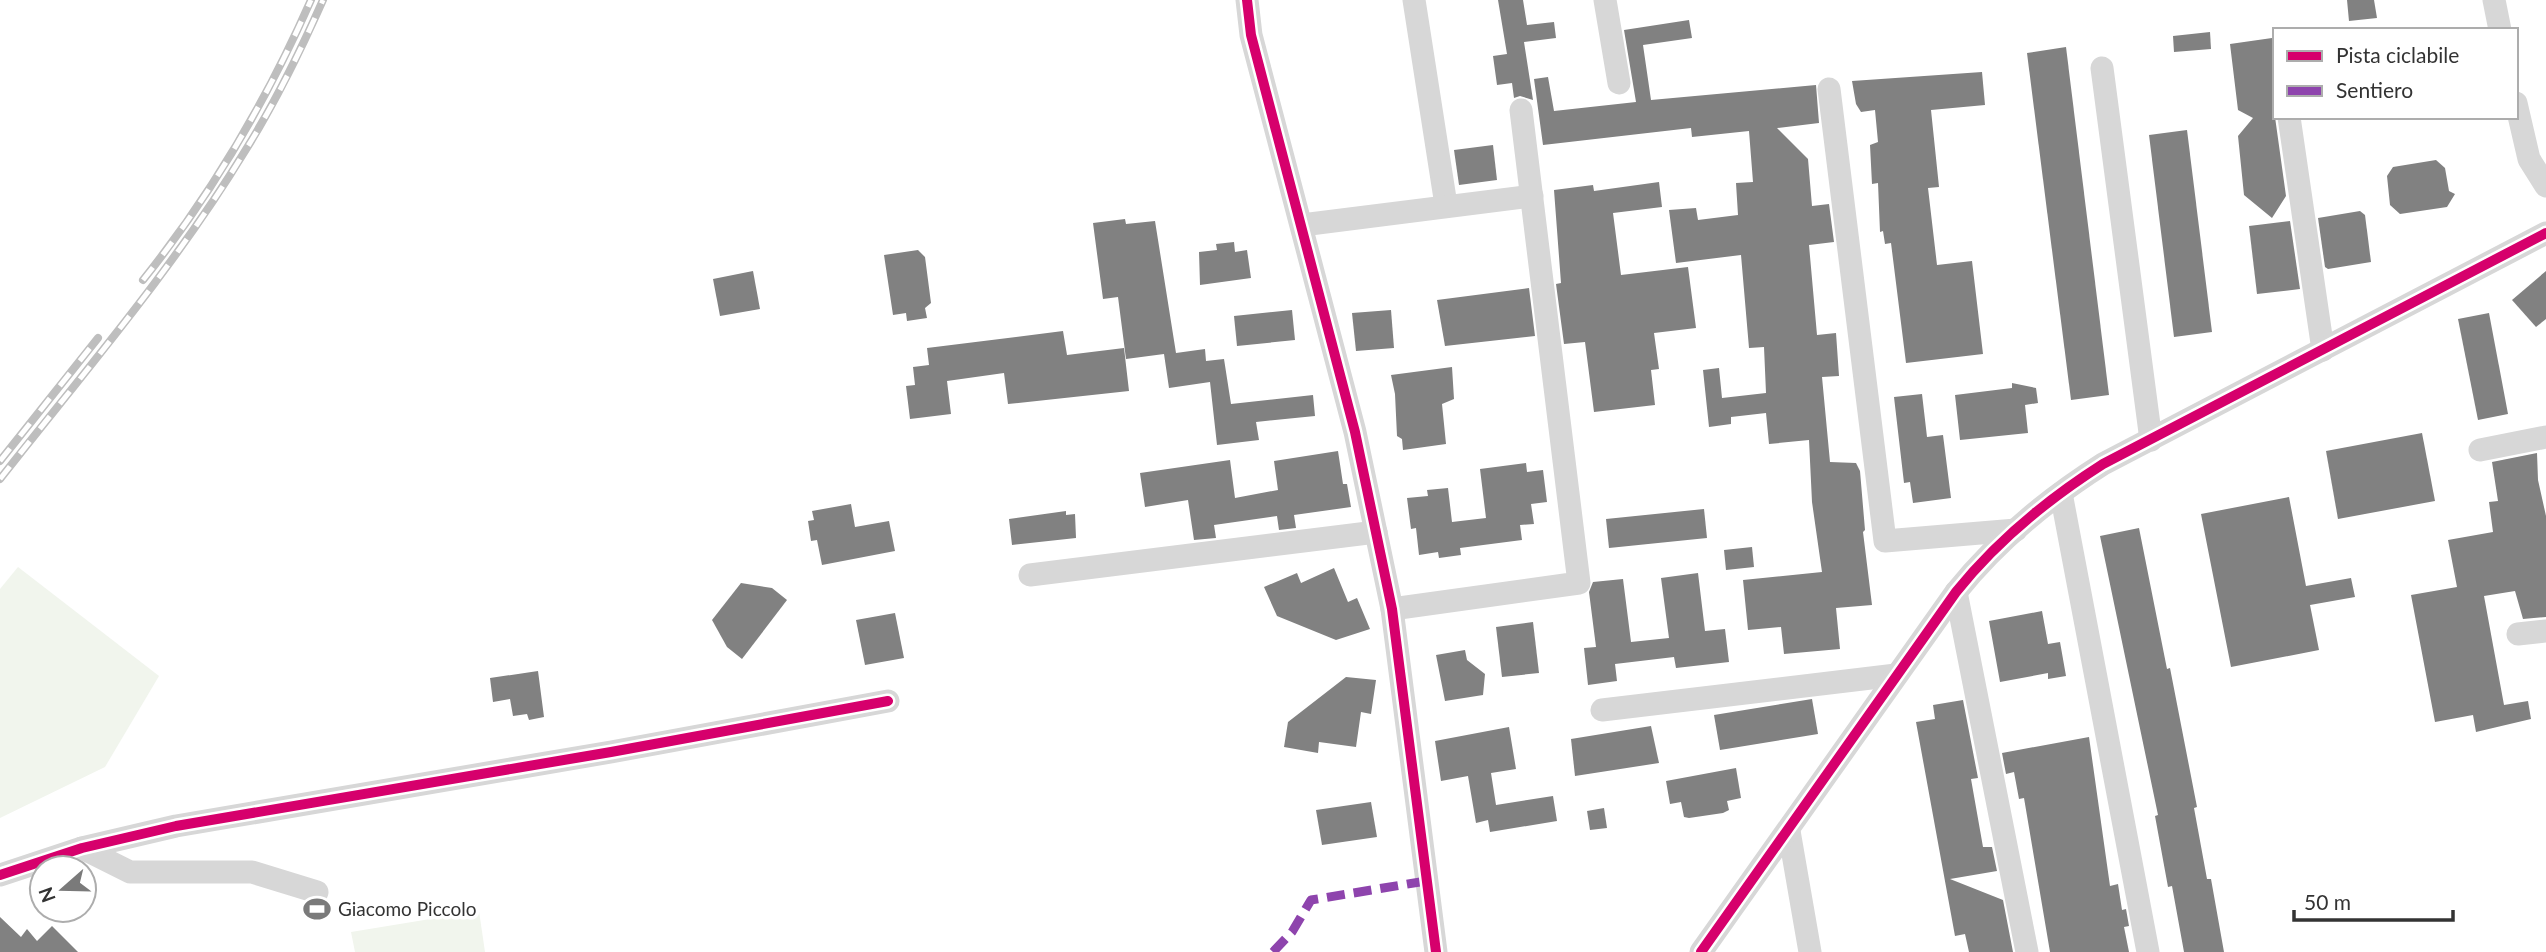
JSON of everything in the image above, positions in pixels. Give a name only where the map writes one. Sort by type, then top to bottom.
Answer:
[{"type":"street","points":[[1247,0],[1251,35],[1355,432],[1392,609],[1436,952]]},
{"type":"street","points":[[1414,0],[1446,205]]},
{"type":"street","points":[[1605,0],[1619,83]]},
{"type":"street","points":[[2494,0],[2500,28]]},
{"type":"street","points":[[2102,68],[2151,440]]},
{"type":"street","points":[[1829,89],[1885,541],[2016,530]]},
{"type":"street","points":[[1392,609],[1579,583],[1521,110]]},
{"type":"street","points":[[2518,112],[2529,159],[2546,186]]},
{"type":"street","points":[[2289,119],[2323,350]]},
{"type":"street","points":[[1302,225],[1532,196]]},
{"type":"street","points":[[1701,952],[1956,592],[1987,556],[2016,530],[2103,464],[2546,233]]},
{"type":"street","points":[[2480,450],[2546,437]]},
{"type":"street","points":[[2062,493],[2148,952]]},
{"type":"street","points":[[1030,575],[1376,532]]},
{"type":"street","points":[[1956,592],[2027,952]]},
{"type":"street","points":[[2518,634],[2546,631]]},
{"type":"street","points":[[1602,710],[1896,675]]},
{"type":"street","points":[[0,875],[82,848],[209,820],[611,752],[888,701]]},
{"type":"street","points":[[1789,831],[1810,952]]},
{"type":"street","points":[[82,848],[130,872],[252,872],[317,892]]},
{"type":"shaded area","points":[[18,567],[159,676],[105,767],[0,818],[0,589]]},
{"type":"shaded area","points":[[479,911],[485,952],[355,952],[351,932]]},
{"type":"building","points":[[1498,0],[1523,0],[1527,25],[1554,22],[1556,38],[1524,42],[1533,100],[1520,96],[1514,98],[1512,83],[1497,85],[1493,56],[1507,54]]},
{"type":"building","points":[[2347,0],[2374,0],[2377,18],[2349,21]]},
{"type":"building","points":[[1689,20],[1692,38],[1643,45],[1651,100],[1816,85],[1819,123],[1777,128],[1808,159],[1812,206],[1829,204],[1834,242],[1809,245],[1817,335],[1836,333],[1839,376],[1822,377],[1830,462],[1856,463],[1860,471],[1863,532],[1872,605],[1836,608],[1840,649],[1784,654],[1781,627],[1748,630],[1743,580],[1822,572],[1812,502],[1809,440],[1769,444],[1766,413],[1731,417],[1731,424],[1709,427],[1703,370],[1719,368],[1722,398],[1766,393],[1764,347],[1749,348],[1741,255],[1676,263],[1669,210],[1696,208],[1698,220],[1738,215],[1736,183],[1753,182],[1749,131],[1692,137],[1691,128],[1543,145],[1534,79],[1548,77],[1554,111],[1636,102],[1624,30]]},
{"type":"building","points":[[2210,32],[2211,49],[2174,52],[2173,36]]},
{"type":"building","points":[[2272,38],[2273,119],[2275,119],[2286,196],[2272,218],[2244,195],[2238,136],[2253,118],[2238,110],[2230,44]]},
{"type":"building","points":[[2066,47],[2109,395],[2071,400],[2027,53]]},
{"type":"building","points":[[1982,72],[1985,105],[1931,110],[1939,187],[1928,188],[1937,265],[1972,261],[1983,354],[1906,363],[1891,243],[1885,244],[1883,231],[1880,232],[1878,183],[1872,184],[1870,145],[1878,142],[1875,110],[1861,112],[1856,104],[1852,81]]},
{"type":"building","points":[[2187,130],[2212,332],[2174,337],[2149,135]]},
{"type":"building","points":[[1493,145],[1497,180],[1459,185],[1454,150]]},
{"type":"building","points":[[2436,160],[2445,168],[2449,191],[2455,194],[2447,207],[2400,214],[2390,205],[2387,176],[2393,167]]},
{"type":"building","points":[[1659,182],[1662,207],[1613,213],[1621,275],[1688,267],[1696,328],[1654,333],[1659,369],[1651,370],[1655,405],[1594,412],[1585,342],[1564,344],[1556,284],[1561,283],[1554,190],[1593,185],[1594,191]]},
{"type":"building","points":[[2360,211],[2365,215],[2371,262],[2328,269],[2325,267],[2318,218]]},
{"type":"building","points":[[1125,219],[1126,224],[1155,221],[1176,353],[1205,349],[1206,361],[1224,359],[1231,404],[1313,395],[1315,416],[1256,422],[1259,440],[1217,445],[1210,382],[1169,388],[1164,354],[1126,359],[1118,297],[1103,299],[1093,223]]},
{"type":"building","points":[[2290,221],[2300,289],[2257,294],[2249,226]]},
{"type":"building","points":[[1234,242],[1235,252],[1247,250],[1251,278],[1200,285],[1199,252],[1217,250],[1216,244]]},
{"type":"building","points":[[918,250],[925,257],[931,303],[925,308],[927,318],[907,321],[906,313],[893,315],[884,255]]},
{"type":"building","points":[[753,271],[760,309],[720,316],[713,279]]},
{"type":"building","points":[[2546,271],[2546,319],[2536,327],[2512,300]]},
{"type":"building","points":[[1529,288],[1535,336],[1445,346],[1437,300]]},
{"type":"building","points":[[1292,310],[1295,340],[1237,346],[1234,316]]},
{"type":"building","points":[[1391,310],[1394,348],[1356,351],[1352,313]]},
{"type":"building","points":[[2489,313],[2508,414],[2478,420],[2458,319]]},
{"type":"building","points":[[1063,331],[1067,355],[1124,348],[1129,391],[1008,404],[1004,373],[947,381],[951,414],[910,419],[906,386],[915,385],[913,367],[929,365],[927,348]]},
{"type":"building","points":[[1452,367],[1454,399],[1442,404],[1446,444],[1403,450],[1402,439],[1397,436],[1395,394],[1391,375]]},
{"type":"building","points":[[2012,383],[2036,388],[2038,403],[2025,405],[2028,433],[1960,440],[1955,395],[2012,388]]},
{"type":"building","points":[[1922,394],[1927,437],[1943,435],[1951,498],[1913,503],[1910,482],[1904,483],[1894,397]]},
{"type":"building","points":[[2422,433],[2435,501],[2338,519],[2326,451]]},
{"type":"building","points":[[1338,451],[1343,484],[1347,484],[1351,507],[1294,515],[1296,528],[1279,530],[1277,516],[1214,525],[1216,538],[1194,540],[1188,500],[1145,507],[1140,473],[1230,460],[1235,498],[1278,490],[1274,461]]},
{"type":"building","points":[[2537,453],[2538,480],[2546,516],[2546,617],[2523,619],[2515,591],[2484,596],[2504,705],[2528,701],[2531,719],[2476,732],[2473,715],[2435,722],[2411,595],[2457,587],[2448,540],[2493,532],[2489,502],[2498,501],[2492,462]]},
{"type":"building","points":[[1526,463],[1527,472],[1543,470],[1547,502],[1531,504],[1534,524],[1520,525],[1522,540],[1460,548],[1461,555],[1439,558],[1438,552],[1419,555],[1416,528],[1411,529],[1407,498],[1428,496],[1427,490],[1448,488],[1452,522],[1486,518],[1480,469]]},
{"type":"building","points":[[2289,497],[2306,586],[2351,578],[2355,597],[2310,605],[2319,650],[2231,667],[2201,514]]},
{"type":"building","points":[[851,504],[855,527],[889,521],[895,551],[822,565],[817,540],[811,541],[808,521],[814,520],[812,511]]},
{"type":"building","points":[[1704,509],[1707,538],[1609,548],[1606,519]]},
{"type":"building","points":[[1066,511],[1066,515],[1075,514],[1076,538],[1012,545],[1009,519]]},
{"type":"building","points":[[2139,528],[2167,669],[2170,668],[2197,807],[2194,808],[2207,879],[2211,879],[2224,952],[2184,952],[2172,886],[2168,887],[2155,816],[2158,815],[2100,536]]},
{"type":"building","points":[[1752,547],[1754,567],[1726,570],[1724,550]]},
{"type":"building","points":[[1334,568],[1348,602],[1357,598],[1370,629],[1336,640],[1277,616],[1264,587],[1297,573],[1301,583]]},
{"type":"building","points":[[1698,573],[1705,631],[1725,629],[1729,662],[1676,668],[1674,657],[1615,664],[1617,681],[1588,685],[1584,648],[1596,647],[1589,592],[1593,582],[1623,579],[1631,642],[1669,638],[1661,578]]},
{"type":"building","points":[[741,583],[772,588],[787,600],[742,659],[727,647],[712,620]]},
{"type":"building","points":[[2042,611],[2048,644],[2060,642],[2066,676],[2048,679],[2048,673],[2000,682],[1989,621]]},
{"type":"building","points":[[895,613],[904,658],[865,665],[856,620]]},
{"type":"building","points":[[1533,622],[1539,673],[1502,677],[1496,627]]},
{"type":"building","points":[[1465,650],[1467,660],[1485,674],[1483,695],[1445,701],[1436,655]]},
{"type":"building","points":[[538,671],[544,717],[529,720],[527,714],[513,716],[510,699],[493,702],[490,678]]},
{"type":"building","points":[[1346,677],[1376,680],[1371,714],[1361,712],[1356,747],[1319,742],[1318,753],[1284,747],[1288,722]]},
{"type":"building","points":[[1812,699],[1818,734],[1720,750],[1714,715]]},
{"type":"building","points":[[1963,700],[1978,778],[1971,779],[1983,847],[1992,847],[1997,871],[1950,879],[2003,900],[2013,952],[1969,952],[1965,934],[1955,936],[1916,722],[1935,719],[1933,705]]},
{"type":"building","points":[[1651,726],[1659,763],[1575,776],[1571,739]]},
{"type":"building","points":[[1509,727],[1516,769],[1491,773],[1496,805],[1553,796],[1557,821],[1490,832],[1488,820],[1476,823],[1468,776],[1441,781],[1435,741]]},
{"type":"building","points":[[2089,737],[2110,886],[2118,884],[2122,910],[2126,909],[2129,926],[2124,927],[2129,952],[2050,952],[2024,798],[2019,799],[2014,772],[2006,774],[2002,753]]},
{"type":"building","points":[[1736,768],[1741,798],[1727,801],[1729,810],[1689,818],[1684,817],[1681,802],[1670,804],[1666,781]]},
{"type":"building","points":[[1371,802],[1377,837],[1322,845],[1316,810]]},
{"type":"building","points":[[1604,808],[1607,828],[1590,830],[1587,811]]},
{"type":"building","points":[[0,917],[21,937],[27,929],[37,941],[52,926],[78,952],[0,952]]},
{"type":"railway","points":[[143,280],[192,214],[236,146],[276,74],[311,0]]},
{"type":"railway","points":[[0,479],[127,319],[218,194],[277,96],[323,0]]},
{"type":"railway","points":[[0,461],[98,338]]},
{"type":"marked path","points":[[1273,952],[1292,932],[1311,900],[1426,881]]},
{"type":"cycle path","points":[[1247,0],[1251,35],[1355,432],[1392,609],[1436,952]]},
{"type":"cycle path","points":[[1701,952],[1956,592],[1989,555],[2024,522],[2103,464],[2546,233]]},
{"type":"cycle path","points":[[0,875],[82,848],[176,826],[611,752],[888,701]]},
{"type":"place","name":"Giacomo Piccolo","points":[[317,909]]}]
